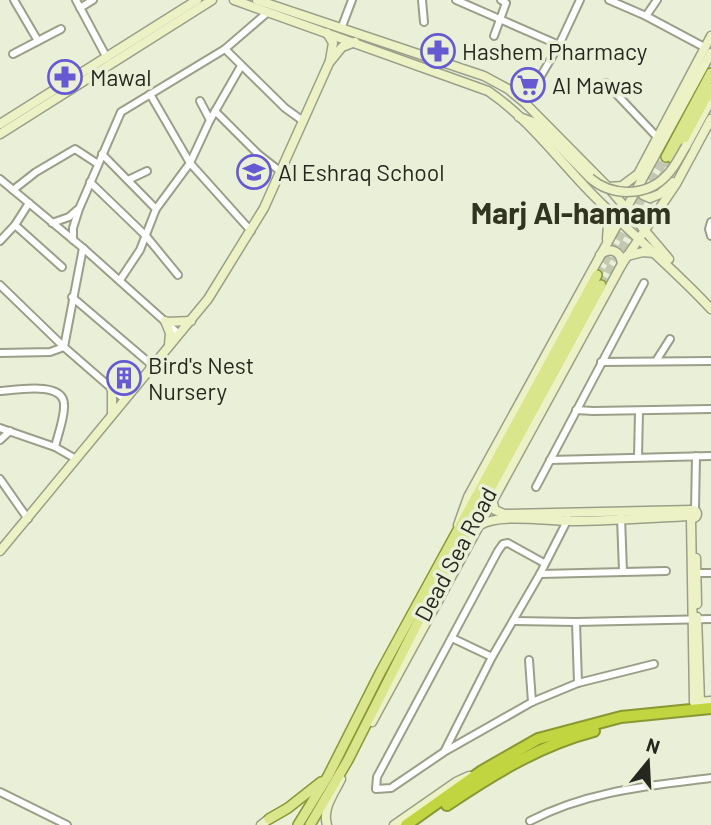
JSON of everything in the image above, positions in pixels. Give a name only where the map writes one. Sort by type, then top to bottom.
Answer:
[{"type":"highway","points":[[406,825],[482,771],[543,734],[607,714],[650,706],[697,702]]},
{"type":"highway","points":[[418,825],[505,767],[579,731],[637,714],[711,708]]},
{"type":"highway","points":[[538,739],[639,721],[711,716]]},
{"type":"main road","points":[[711,73],[669,158],[711,88]]},
{"type":"main road","points":[[298,825],[328,776],[381,671],[597,275]]},
{"type":"main road","name":"Dead Sea Road","points":[[310,825],[348,760],[429,601],[601,285]]},
{"type":"main road","points":[[269,819],[288,808],[328,776]]},
{"type":"street","points":[[14,0],[38,41]]},
{"type":"street","points":[[76,0],[107,58]]},
{"type":"street","points":[[80,8],[93,0]]},
{"type":"street","points":[[0,124],[197,0]]},
{"type":"street","points":[[0,135],[212,0]]},
{"type":"street","points":[[234,0],[271,6],[484,76],[508,89],[608,187],[627,209],[658,255],[711,309]]},
{"type":"street","points":[[257,0],[326,32],[475,85],[502,100],[603,204],[621,220],[653,241],[678,274]]},
{"type":"street","points":[[341,29],[352,0]]},
{"type":"street","points":[[422,0],[424,22]]},
{"type":"street","points":[[456,0],[559,44]]},
{"type":"street","points":[[494,36],[506,4],[502,0]]},
{"type":"street","points":[[525,103],[559,44],[580,0]]},
{"type":"street","points":[[609,0],[646,16],[708,50]]},
{"type":"street","points":[[646,16],[657,0]]},
{"type":"street","points":[[73,240],[79,209],[121,112],[225,49],[271,6]]},
{"type":"street","points":[[13,54],[61,29]]},
{"type":"street","points":[[326,32],[333,43],[330,63]]},
{"type":"street","points":[[456,534],[468,497],[640,186],[708,50],[711,36]]},
{"type":"street","points":[[0,551],[191,321],[251,231],[330,63],[342,47],[355,42]]},
{"type":"street","points":[[225,49],[285,108],[303,121]]},
{"type":"street","points":[[608,187],[622,186],[635,179],[708,50]]},
{"type":"street","points":[[120,280],[133,262],[156,209],[190,163],[210,120],[241,65]]},
{"type":"street","points":[[606,83],[657,137]]},
{"type":"street","points":[[150,94],[190,163],[251,231]]},
{"type":"street","points":[[519,117],[536,124],[600,186],[614,191],[631,192],[660,182],[670,173],[711,100]]},
{"type":"street","points":[[200,101],[210,120]]},
{"type":"street","points":[[215,111],[258,154],[281,172]]},
{"type":"street","points":[[640,186],[646,197],[653,198],[660,194],[673,181],[711,119]]},
{"type":"street","name":"Dead Sea Road","points":[[327,825],[328,804],[492,500],[624,260],[676,184],[699,141]]},
{"type":"street","points":[[13,190],[36,172],[75,149],[98,164]]},
{"type":"street","points":[[102,154],[156,209]]},
{"type":"street","points":[[128,180],[147,171]]},
{"type":"street","points":[[0,179],[120,280],[179,334]]},
{"type":"street","points":[[90,182],[146,236],[178,275]]},
{"type":"street","points":[[0,241],[29,204]]},
{"type":"street","points":[[602,251],[608,225],[603,204]]},
{"type":"street","points":[[52,223],[69,217],[79,209]]},
{"type":"street","points":[[653,241],[652,226],[656,214]]},
{"type":"street","points":[[711,222],[711,236]]},
{"type":"street","points":[[15,225],[62,267]]},
{"type":"street","points":[[64,347],[83,248]]},
{"type":"street","points":[[602,251],[613,251],[624,260],[643,252],[658,255]]},
{"type":"street","points":[[536,487],[643,283]]},
{"type":"street","points":[[0,285],[64,347],[125,400]]},
{"type":"street","points":[[72,297],[153,366]]},
{"type":"street","points":[[165,322],[191,321]]},
{"type":"street","points":[[165,322],[170,333],[169,347]]},
{"type":"street","points":[[656,361],[670,339]]},
{"type":"street","points":[[0,354],[50,352],[64,347]]},
{"type":"street","points":[[601,362],[711,361]]},
{"type":"street","points":[[112,389],[120,391],[135,387]]},
{"type":"street","points":[[0,391],[50,389],[60,394],[64,400],[64,408],[55,447]]},
{"type":"street","points":[[112,389],[112,416]]},
{"type":"street","points":[[576,410],[711,409]]},
{"type":"street","points":[[638,457],[639,411]]},
{"type":"street","points":[[0,428],[55,447],[76,459]]},
{"type":"street","points":[[0,440],[10,431]]},
{"type":"street","points":[[696,456],[692,514],[697,702],[711,701]]},
{"type":"street","points":[[550,460],[711,456]]},
{"type":"street","points":[[0,479],[28,519]]},
{"type":"street","points":[[492,500],[495,510],[504,514],[569,517]]},
{"type":"street","points":[[478,527],[492,520],[692,514]]},
{"type":"street","points":[[621,516],[623,572]]},
{"type":"street","points":[[444,752],[492,657],[569,517]]},
{"type":"street","points":[[544,563],[508,543],[503,544],[377,777],[382,784],[391,788],[444,752],[532,702],[579,684],[654,664]]},
{"type":"street","points":[[540,574],[667,572]]},
{"type":"street","points":[[693,573],[711,573]]},
{"type":"street","points":[[514,621],[711,618]]},
{"type":"street","points":[[576,622],[579,684]]},
{"type":"street","points":[[452,638],[492,657]]},
{"type":"street","points":[[529,660],[532,702]]},
{"type":"street","points":[[455,731],[464,741]]},
{"type":"street","points":[[394,825],[456,782],[482,771]]},
{"type":"street","points":[[530,821],[552,810],[593,796],[711,778]]},
{"type":"street","points":[[0,792],[67,825]]},
{"type":"street","points":[[261,825],[269,819]]},
{"type":"tunnel","points":[[597,275],[666,157]]},
{"type":"tunnel","points":[[601,285],[673,159]]},
{"type":"place","name":"Hashem Pharmacy","points":[[438,51]]},
{"type":"place","name":"Mawal","points":[[65,77]]},
{"type":"place","name":"Al Mawas","points":[[528,85]]},
{"type":"place","name":"Al Eshraq School","points":[[254,172]]},
{"type":"place","name":"Bird's Nest Nursery","points":[[124,378]]},
{"type":"district","name":"Marj Al-hamam","points":[[571,212]]}]
